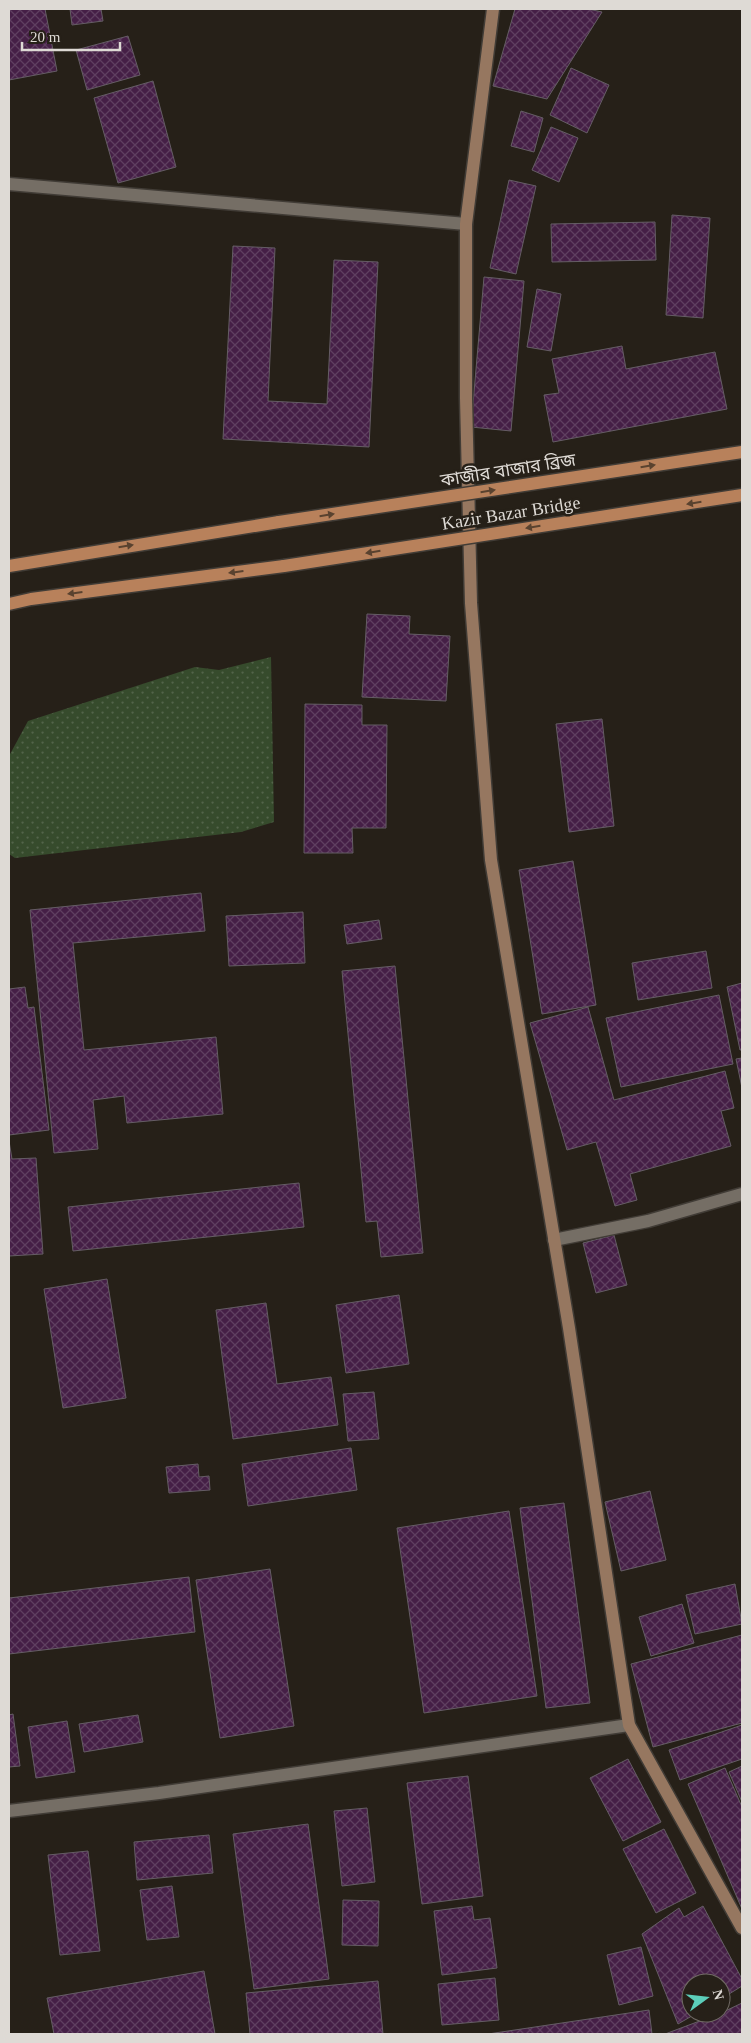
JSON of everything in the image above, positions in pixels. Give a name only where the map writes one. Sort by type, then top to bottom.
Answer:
[{"type":"main road","name":"কাজীর বাজার ব্রিজ","points":[[9,566],[279,522],[742,452]]},
{"type":"main road","name":"Kazir Bazar Bridge","points":[[9,604],[31,599],[284,566],[742,495]]},
{"type":"street","points":[[493,9],[466,224],[466,398],[471,603],[491,860],[554,1240],[629,1725],[742,1928]]},
{"type":"street","points":[[9,184],[466,224]]},
{"type":"street","points":[[554,1240],[648,1222],[742,1194]]},
{"type":"street","points":[[9,1811],[159,1793],[629,1725]]},
{"type":"green space","points":[[271,657],[274,822],[241,832],[15,858],[9,854],[9,756],[28,721],[195,667],[219,670]]},
{"type":"building","points":[[9,9],[45,9],[57,71],[9,80]]},
{"type":"building","points":[[70,9],[101,9],[103,21],[72,25]]},
{"type":"building","points":[[515,9],[588,9],[602,12],[547,99],[493,86]]},
{"type":"building","points":[[128,36],[140,75],[87,90],[76,50]]},
{"type":"building","points":[[571,68],[609,85],[587,133],[550,115]]},
{"type":"building","points":[[153,81],[176,167],[118,183],[94,98]]},
{"type":"building","points":[[521,111],[543,118],[534,152],[511,146]]},
{"type":"building","points":[[551,127],[578,138],[559,182],[532,170]]},
{"type":"building","points":[[509,180],[536,186],[516,274],[490,268]]},
{"type":"building","points":[[672,215],[710,218],[703,318],[666,315]]},
{"type":"building","points":[[655,222],[656,260],[552,262],[551,224]]},
{"type":"building","points":[[233,246],[275,248],[268,401],[327,404],[334,260],[378,262],[369,447],[223,439]]},
{"type":"building","points":[[484,277],[524,281],[511,431],[471,427]]},
{"type":"building","points":[[537,289],[561,294],[551,351],[527,347]]},
{"type":"building","points":[[622,346],[626,369],[715,352],[727,409],[553,442],[544,395],[559,393],[552,359]]},
{"type":"building","points":[[367,614],[410,616],[409,634],[450,636],[446,701],[362,697]]},
{"type":"building","points":[[305,704],[362,705],[362,725],[387,725],[386,828],[352,828],[353,853],[304,853]]},
{"type":"building","points":[[602,719],[614,826],[569,832],[556,724]]},
{"type":"building","points":[[573,861],[596,1005],[542,1014],[519,870]]},
{"type":"building","points":[[201,893],[205,931],[73,943],[84,1050],[216,1037],[223,1114],[127,1123],[124,1096],[93,1100],[98,1149],[54,1153],[30,910]]},
{"type":"building","points":[[303,912],[305,963],[229,966],[226,916]]},
{"type":"building","points":[[379,920],[382,939],[347,944],[344,925]]},
{"type":"building","points":[[706,951],[712,988],[638,1000],[632,963]]},
{"type":"building","points":[[395,966],[423,1253],[381,1257],[377,1221],[366,1222],[342,971]]},
{"type":"building","points":[[742,983],[742,1050],[740,1050],[727,987]]},
{"type":"building","points":[[25,987],[28,1008],[34,1007],[49,1130],[9,1135],[9,989]]},
{"type":"building","points":[[719,995],[733,1064],[621,1087],[606,1018]]},
{"type":"building","points":[[588,1007],[614,1100],[725,1071],[734,1108],[721,1111],[731,1146],[630,1174],[637,1200],[615,1206],[596,1142],[567,1150],[530,1023]]},
{"type":"building","points":[[742,1058],[742,1088],[736,1059]]},
{"type":"building","points":[[9,1141],[12,1159],[36,1158],[43,1254],[9,1256]]},
{"type":"building","points":[[299,1183],[304,1227],[73,1251],[68,1207]]},
{"type":"building","points":[[614,1235],[627,1285],[596,1293],[583,1243]]},
{"type":"building","points":[[107,1279],[126,1398],[63,1408],[44,1289]]},
{"type":"building","points":[[399,1295],[409,1364],[346,1373],[336,1305]]},
{"type":"building","points":[[266,1303],[277,1384],[331,1377],[338,1425],[233,1439],[216,1310]]},
{"type":"building","points":[[374,1392],[379,1439],[348,1441],[343,1394]]},
{"type":"building","points":[[351,1448],[357,1490],[248,1506],[242,1464]]},
{"type":"building","points":[[198,1464],[199,1477],[209,1476],[210,1490],[169,1493],[166,1467]]},
{"type":"building","points":[[650,1491],[666,1560],[621,1571],[605,1502]]},
{"type":"building","points":[[564,1503],[590,1703],[546,1708],[520,1508]]},
{"type":"building","points":[[509,1511],[537,1696],[424,1713],[397,1528]]},
{"type":"building","points":[[270,1569],[294,1726],[220,1738],[196,1580]]},
{"type":"building","points":[[189,1577],[195,1632],[9,1654],[9,1598]]},
{"type":"building","points":[[735,1584],[742,1624],[695,1634],[686,1595]]},
{"type":"building","points":[[682,1604],[694,1643],[651,1656],[639,1617]]},
{"type":"building","points":[[742,1635],[742,1723],[653,1747],[631,1664]]},
{"type":"building","points":[[13,1714],[20,1766],[9,1767],[9,1715]]},
{"type":"building","points":[[138,1715],[143,1742],[84,1752],[79,1724]]},
{"type":"building","points":[[67,1721],[75,1772],[36,1778],[28,1727]]},
{"type":"building","points":[[742,1725],[742,1759],[680,1780],[669,1750]]},
{"type":"building","points":[[628,1759],[661,1822],[623,1841],[590,1778]]},
{"type":"building","points":[[742,1766],[742,1802],[729,1772]]},
{"type":"building","points":[[725,1768],[742,1807],[742,1909],[688,1784]]},
{"type":"building","points":[[468,1776],[483,1896],[422,1904],[407,1783]]},
{"type":"building","points":[[367,1808],[375,1882],[342,1886],[334,1811]]},
{"type":"building","points":[[308,1824],[329,1979],[254,1989],[233,1834]]},
{"type":"building","points":[[664,1829],[696,1893],[656,1913],[623,1849]]},
{"type":"building","points":[[209,1835],[213,1873],[137,1880],[134,1842]]},
{"type":"building","points":[[88,1851],[100,1951],[60,1955],[48,1855]]},
{"type":"building","points":[[172,1886],[179,1937],[147,1940],[140,1890]]},
{"type":"building","points":[[343,1900],[379,1901],[378,1946],[342,1945]]},
{"type":"building","points":[[472,1906],[474,1920],[490,1918],[497,1968],[442,1975],[434,1911]]},
{"type":"building","points":[[703,1906],[742,1979],[742,1986],[731,1993],[731,1973],[681,1973],[681,2022],[678,2024],[642,1934],[679,1908],[684,1917]]},
{"type":"building","points":[[641,1947],[653,1996],[619,2005],[607,1955]]},
{"type":"building","points":[[204,1971],[215,2034],[54,2034],[47,1998]]},
{"type":"building","points":[[495,1978],[499,2020],[442,2025],[438,1984]]},
{"type":"building","points":[[378,1981],[383,2034],[250,2034],[246,1993]]},
{"type":"building","points":[[742,2003],[742,2034],[665,2034],[694,2023],[731,2023],[731,2008]]},
{"type":"building","points":[[649,2010],[652,2034],[488,2034]]}]
